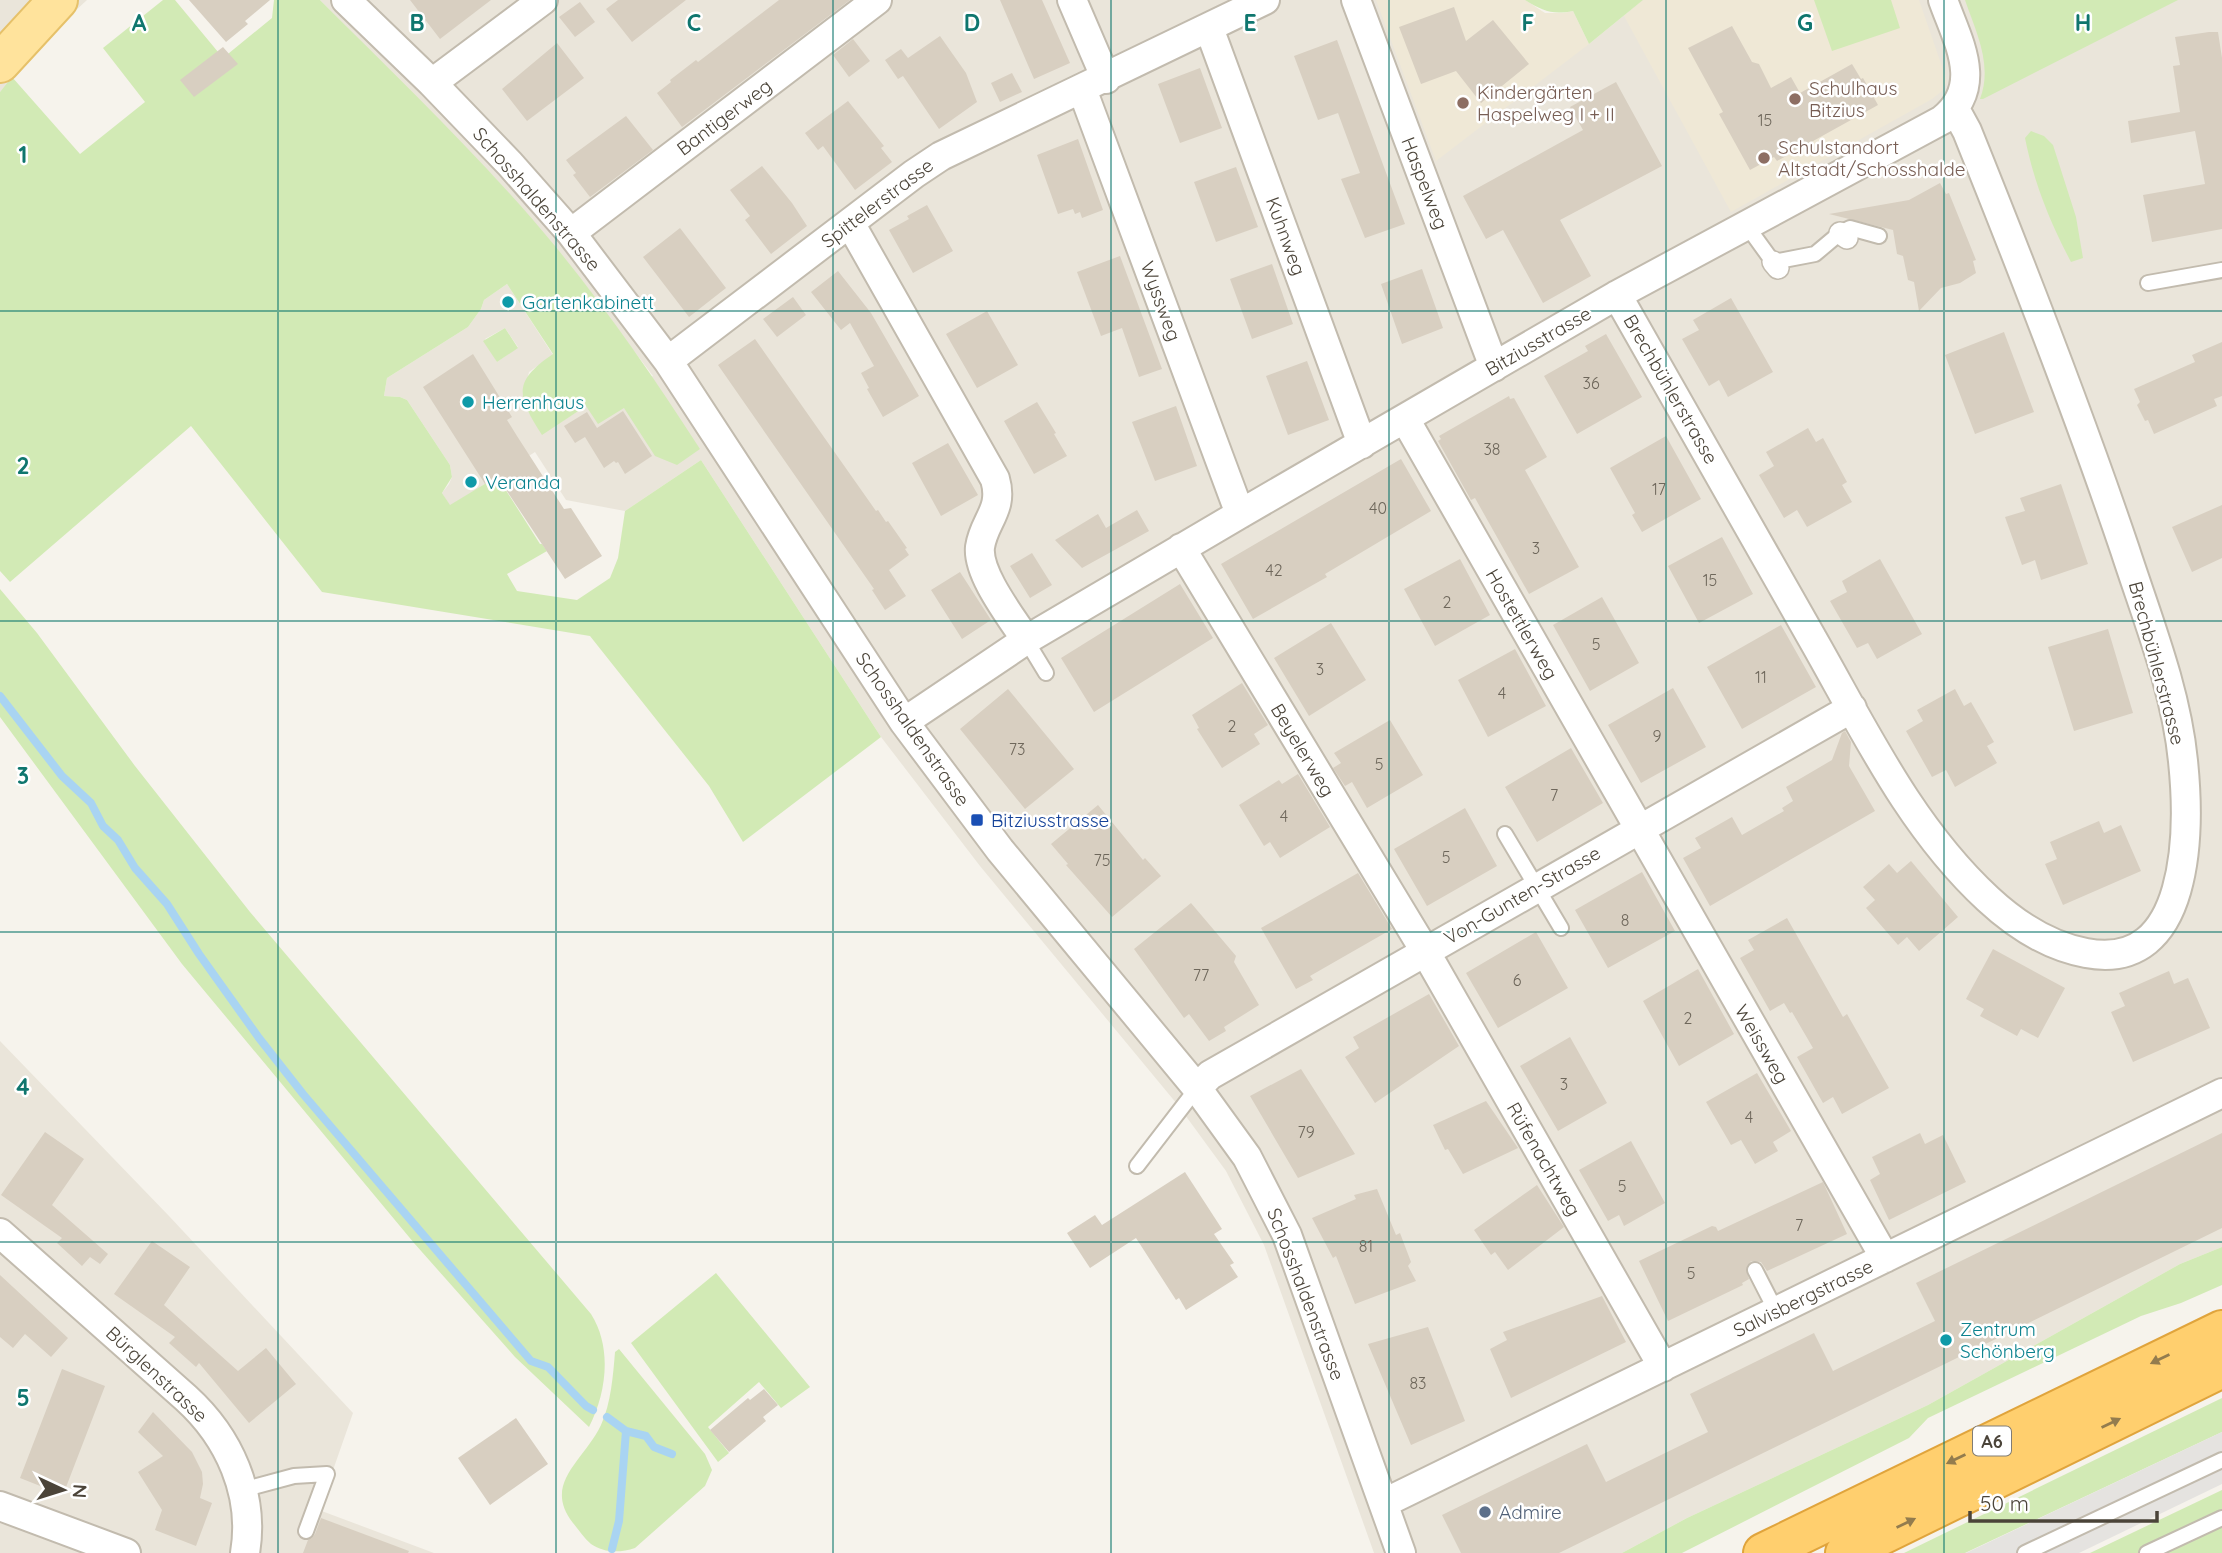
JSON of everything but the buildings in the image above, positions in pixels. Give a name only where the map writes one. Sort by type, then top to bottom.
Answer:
[{"type":"highway","name":"A6","points":[[1763,1553],[2222,1330]]},
{"type":"highway","name":"A6","points":[[1845,1553],[2222,1368]]},
{"type":"main road","points":[[0,63],[58,0]]},
{"type":"street","name":"Schosshaldenstrasse","points":[[346,0],[432,83],[510,164],[571,233],[668,361],[904,722],[1000,850],[1197,1088],[1247,1157],[1287,1235],[1401,1553]]},
{"type":"street","points":[[432,83],[542,0]]},
{"type":"street","name":"Bantigerweg","points":[[571,233],[877,0]]},
{"type":"street","points":[[1072,0],[1094,84]]},
{"type":"street","name":"Spittelerstrasse","points":[[668,361],[941,156],[1265,0]]},
{"type":"street","name":"Haspelweg","points":[[1356,0],[1494,367]]},
{"type":"street","points":[[1943,0],[1965,68],[1965,89],[1955,109]]},
{"type":"street","name":"Kuhnweg","points":[[1209,28],[1362,444]]},
{"type":"street","name":"Wyssweg","points":[[1094,84],[1240,514]]},
{"type":"street","name":"Bitziusstrasse","points":[[904,722],[1026,640],[1181,548],[1617,295],[1935,125],[1955,109]]},
{"type":"street","name":"Brechbühlerstrasse","points":[[1617,295],[1898,788],[1936,842],[1976,887],[2020,925],[2060,946],[2098,955],[2133,950],[2155,932],[2164,920],[2176,891],[2186,842],[2183,758],[2176,720],[2144,609],[2055,351],[1967,131],[1955,109]]},
{"type":"street","points":[[850,223],[995,479],[998,504],[983,538],[980,558],[988,578],[1026,640]]},
{"type":"street","name":"Hostettlerweg","points":[[1405,419],[1640,829]]},
{"type":"street","name":"Beyelerweg","points":[[1181,548],[1424,951]]},
{"type":"street","name":"Von-Gunten-Strasse","points":[[1197,1088],[1210,1075],[1852,708]]},
{"type":"street","name":"Weissweg","points":[[1640,829],[1885,1258]]},
{"type":"street","name":"Rüfenachtweg","points":[[1424,951],[1663,1367]]},
{"type":"street","name":"Salvisbergstrasse","points":[[1384,1503],[2222,1093]]},
{"type":"street","name":"Bürglenstrasse","points":[[0,1233],[205,1416],[227,1448],[242,1490],[247,1522],[245,1553]]},
{"type":"street","points":[[0,1506],[126,1553]]},
{"type":"lane","points":[[1747,226],[1776,265],[1815,254],[1850,228],[1879,236]]},
{"type":"lane","points":[[2148,283],[2222,270]]},
{"type":"lane","points":[[1026,640],[1046,673]]},
{"type":"lane","points":[[1505,834],[1561,928]]},
{"type":"lane","points":[[1137,1166],[1197,1088]]},
{"type":"lane","points":[[1755,1270],[1776,1311]]},
{"type":"lane","points":[[2025,1553],[2222,1461]]},
{"type":"lane","points":[[242,1490],[294,1476],[327,1474],[306,1531]]},
{"type":"lane","points":[[2147,1553],[2222,1518]]},
{"type":"shaded area","points":[[0,0],[87,0],[60,25],[0,92]]},
{"type":"shaded area","points":[[320,0],[1525,0],[1589,44],[1643,0],[2222,0],[2222,1247],[2180,1264],[1928,1405],[1687,1518],[1622,1553],[1374,1553],[1264,1245],[1226,1171],[1177,1104],[980,866],[881,737],[701,460],[625,511],[566,500],[535,452],[450,506],[442,493],[452,477],[450,465],[407,400],[384,396],[387,378],[468,327],[484,300],[507,284],[553,355],[529,372],[523,397],[526,408],[542,434],[586,406],[653,376],[555,247],[495,178]],"holes":[[[505,328],[518,347],[497,362],[485,339]]]},
{"type":"shaded area","name":"Kindergärten Haspelweg I + II","points":[[1376,0],[1525,0],[1545,13],[1573,11],[1589,44],[1436,161]]},
{"type":"shaded area","name":"Schulstandort Altstadt/Schosshalde","points":[[1643,0],[1919,0],[1946,83],[1942,91],[1932,99],[1731,212],[1624,16]]},
{"type":"shaded area","points":[[0,1041],[169,1216],[353,1413],[319,1510],[434,1553],[0,1553]]},
{"type":"shaded area","points":[[2222,1432],[2222,1484],[2079,1553],[1966,1553]]},
{"type":"green space","points":[[163,0],[175,0],[223,58],[272,18],[274,0],[320,0],[411,90],[528,214],[594,295],[700,449],[677,465],[655,456],[624,408],[598,424],[586,406],[542,435],[527,410],[523,390],[530,373],[553,354],[507,284],[484,300],[468,327],[387,378],[384,396],[407,400],[450,465],[452,477],[442,493],[450,505],[488,482],[502,484],[547,551],[507,574],[517,591],[577,600],[610,578],[618,558],[625,511],[701,460],[881,737],[743,842],[709,786],[590,636],[322,592],[191,426],[10,582],[0,571],[0,92],[12,77],[80,154],[145,102],[103,48]]},
{"type":"green space","points":[[1525,0],[1643,0],[1589,44],[1573,11],[1548,11]]},
{"type":"green space","points":[[1814,0],[1891,0],[1900,28],[1832,51]]},
{"type":"green space","points":[[1965,0],[2178,0],[1980,99],[1984,86],[1984,61]]},
{"type":"green space","points":[[2031,131],[2044,136],[2053,145],[2076,217],[2083,258],[2071,262],[2050,217],[2033,171],[2025,138]]},
{"type":"green space","points":[[505,328],[518,348],[497,362],[483,341]]},
{"type":"green space","points":[[0,589],[37,633],[135,766],[250,912],[591,1314],[602,1341],[605,1370],[600,1399],[589,1427],[515,1357],[414,1243],[182,964],[0,717]]},
{"type":"green space","points":[[2222,1247],[2222,1285],[2181,1303],[2141,1316],[1928,1418],[1909,1438],[1682,1553],[1622,1553],[1687,1518],[1928,1405],[2180,1264]]},
{"type":"green space","points":[[716,1273],[810,1387],[781,1408],[759,1382],[708,1427],[729,1453],[718,1462],[631,1343]]},
{"type":"green space","points":[[619,1349],[705,1454],[712,1470],[705,1486],[635,1548],[612,1551],[596,1547],[586,1539],[565,1509],[562,1496],[569,1472],[601,1425],[611,1389],[615,1352]]},
{"type":"green space","points":[[2222,1398],[2222,1432],[1965,1553],[1904,1553]]},
{"type":"green space","points":[[2222,1490],[2222,1553],[2090,1553]]},
{"type":"waterway","points":[[0,696],[62,776],[91,803],[103,826],[118,840],[135,868],[167,904],[259,1038],[303,1094],[531,1361],[548,1367],[593,1410]]},
{"type":"waterway","points":[[607,1417],[626,1431],[646,1436],[654,1447],[672,1454]]},
{"type":"waterway","points":[[612,1549],[619,1521],[626,1431]]},
{"type":"place","name":"Schulhaus Bitzius","points":[[1795,99]]},
{"type":"place","name":"Kindergärten Haspelweg I + II","points":[[1463,103]]},
{"type":"place","name":"Schulstandort Altstadt/Schosshalde","points":[[1764,158]]},
{"type":"place","name":"Gartenkabinett","points":[[508,302]]},
{"type":"place","name":"Herrenhaus","points":[[468,402]]},
{"type":"place","name":"Veranda","points":[[471,482]]},
{"type":"place","name":"Bitziusstrasse","points":[[977,820]]},
{"type":"place","name":"Zentrum Schönberg","points":[[1946,1340]]},
{"type":"place","name":"Admire","points":[[1485,1512]]}]
